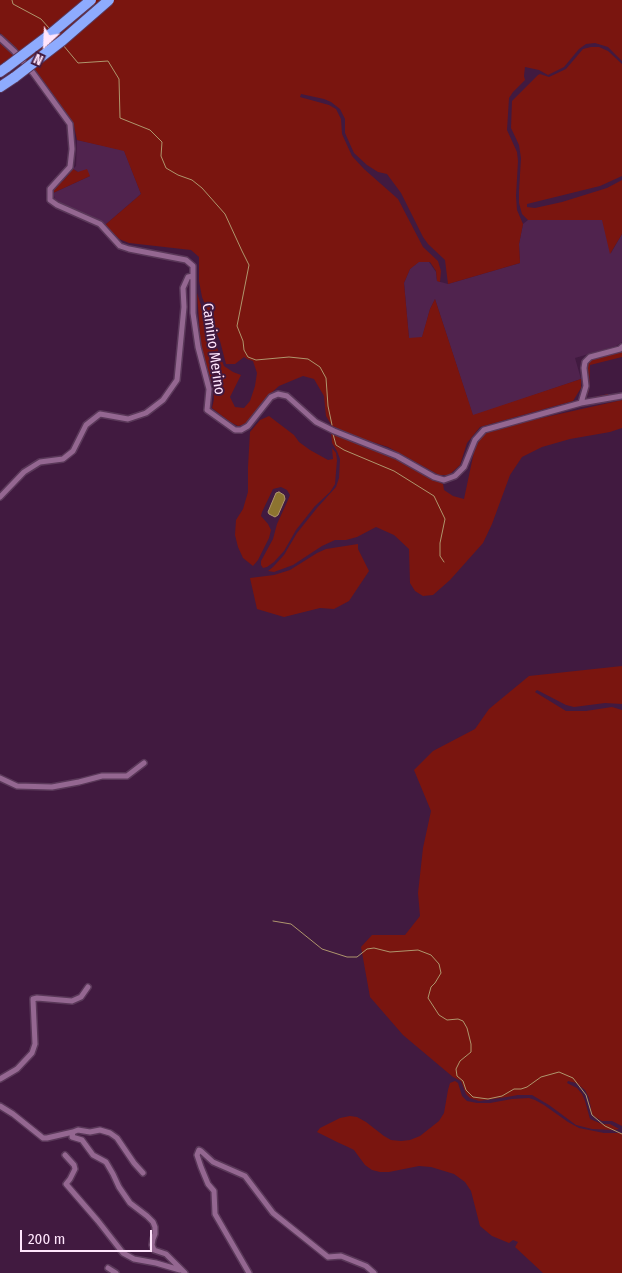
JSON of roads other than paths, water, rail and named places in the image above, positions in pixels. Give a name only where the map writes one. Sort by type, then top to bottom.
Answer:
[{"type":"highway","points":[[4,69],[91,0]]},
{"type":"highway","points":[[0,87],[69,35],[109,0]]},
{"type":"street","points":[[0,38],[33,73],[70,124],[72,149],[70,167],[50,189],[50,200],[100,224],[120,246],[186,260],[193,266],[193,276],[188,277],[183,288],[184,307],[177,380],[163,400],[146,413],[128,419],[100,414],[86,426],[73,451],[63,459],[40,462],[24,472],[0,497]]},
{"type":"street","name":"Camino Merino","points":[[193,276],[193,313],[198,346],[209,389],[207,410],[235,430],[241,430],[248,426],[271,397],[278,394],[287,396],[316,422],[396,456],[434,477],[444,480],[455,476],[464,467],[475,440],[484,430],[581,403]]},
{"type":"street","points":[[621,348],[590,357],[585,362],[586,386],[581,403],[622,395]]},
{"type":"street","points":[[0,778],[17,786],[52,788],[102,776],[127,776],[144,763]]},
{"type":"street","points":[[0,1079],[17,1070],[32,1053],[35,1044],[33,999],[72,1001],[81,997],[88,986]]},
{"type":"street","points":[[0,1106],[35,1130],[42,1138],[78,1130],[90,1132],[100,1130],[110,1133],[117,1138],[143,1173]]},
{"type":"street","points":[[73,1132],[72,1137],[82,1140],[93,1155],[106,1162],[130,1203],[153,1222],[156,1234],[152,1245],[154,1250],[166,1254],[184,1272]]},
{"type":"street","points":[[249,1273],[214,1214],[214,1191],[208,1184],[201,1167],[197,1155],[198,1150],[213,1162],[245,1176],[272,1213],[328,1257],[341,1256],[366,1266],[374,1273]]},
{"type":"street","points":[[64,1155],[74,1165],[75,1169],[66,1184],[123,1253],[134,1259],[156,1263],[184,1272]]},
{"type":"street","points":[[108,1268],[116,1273]]},
{"type":"waterway","points":[[12,0],[13,4],[41,19],[49,28]]},
{"type":"waterway","points":[[63,45],[78,63],[108,61],[119,79],[120,118],[150,130],[162,142],[161,156],[166,168],[192,180],[202,188],[225,214],[249,265],[237,326],[243,341],[244,350],[248,357],[256,360],[289,357],[308,359],[320,367],[326,378],[328,406],[332,425]]},
{"type":"waterway","points":[[333,434],[336,445],[344,450],[394,471],[434,496],[445,519],[440,543],[440,556],[444,562]]},
{"type":"waterway","points":[[273,921],[291,924],[322,949],[347,957],[357,957],[367,949],[374,948],[390,952],[418,950],[431,955],[439,964],[441,973],[431,987],[428,998],[439,1015],[447,1020],[458,1019],[463,1021],[467,1028],[471,1052],[460,1061],[456,1069],[457,1076],[463,1081],[466,1090],[473,1097],[488,1099],[502,1096],[514,1089],[527,1087],[541,1077],[559,1072],[573,1078],[586,1095],[592,1115],[605,1126],[622,1134]]}]
